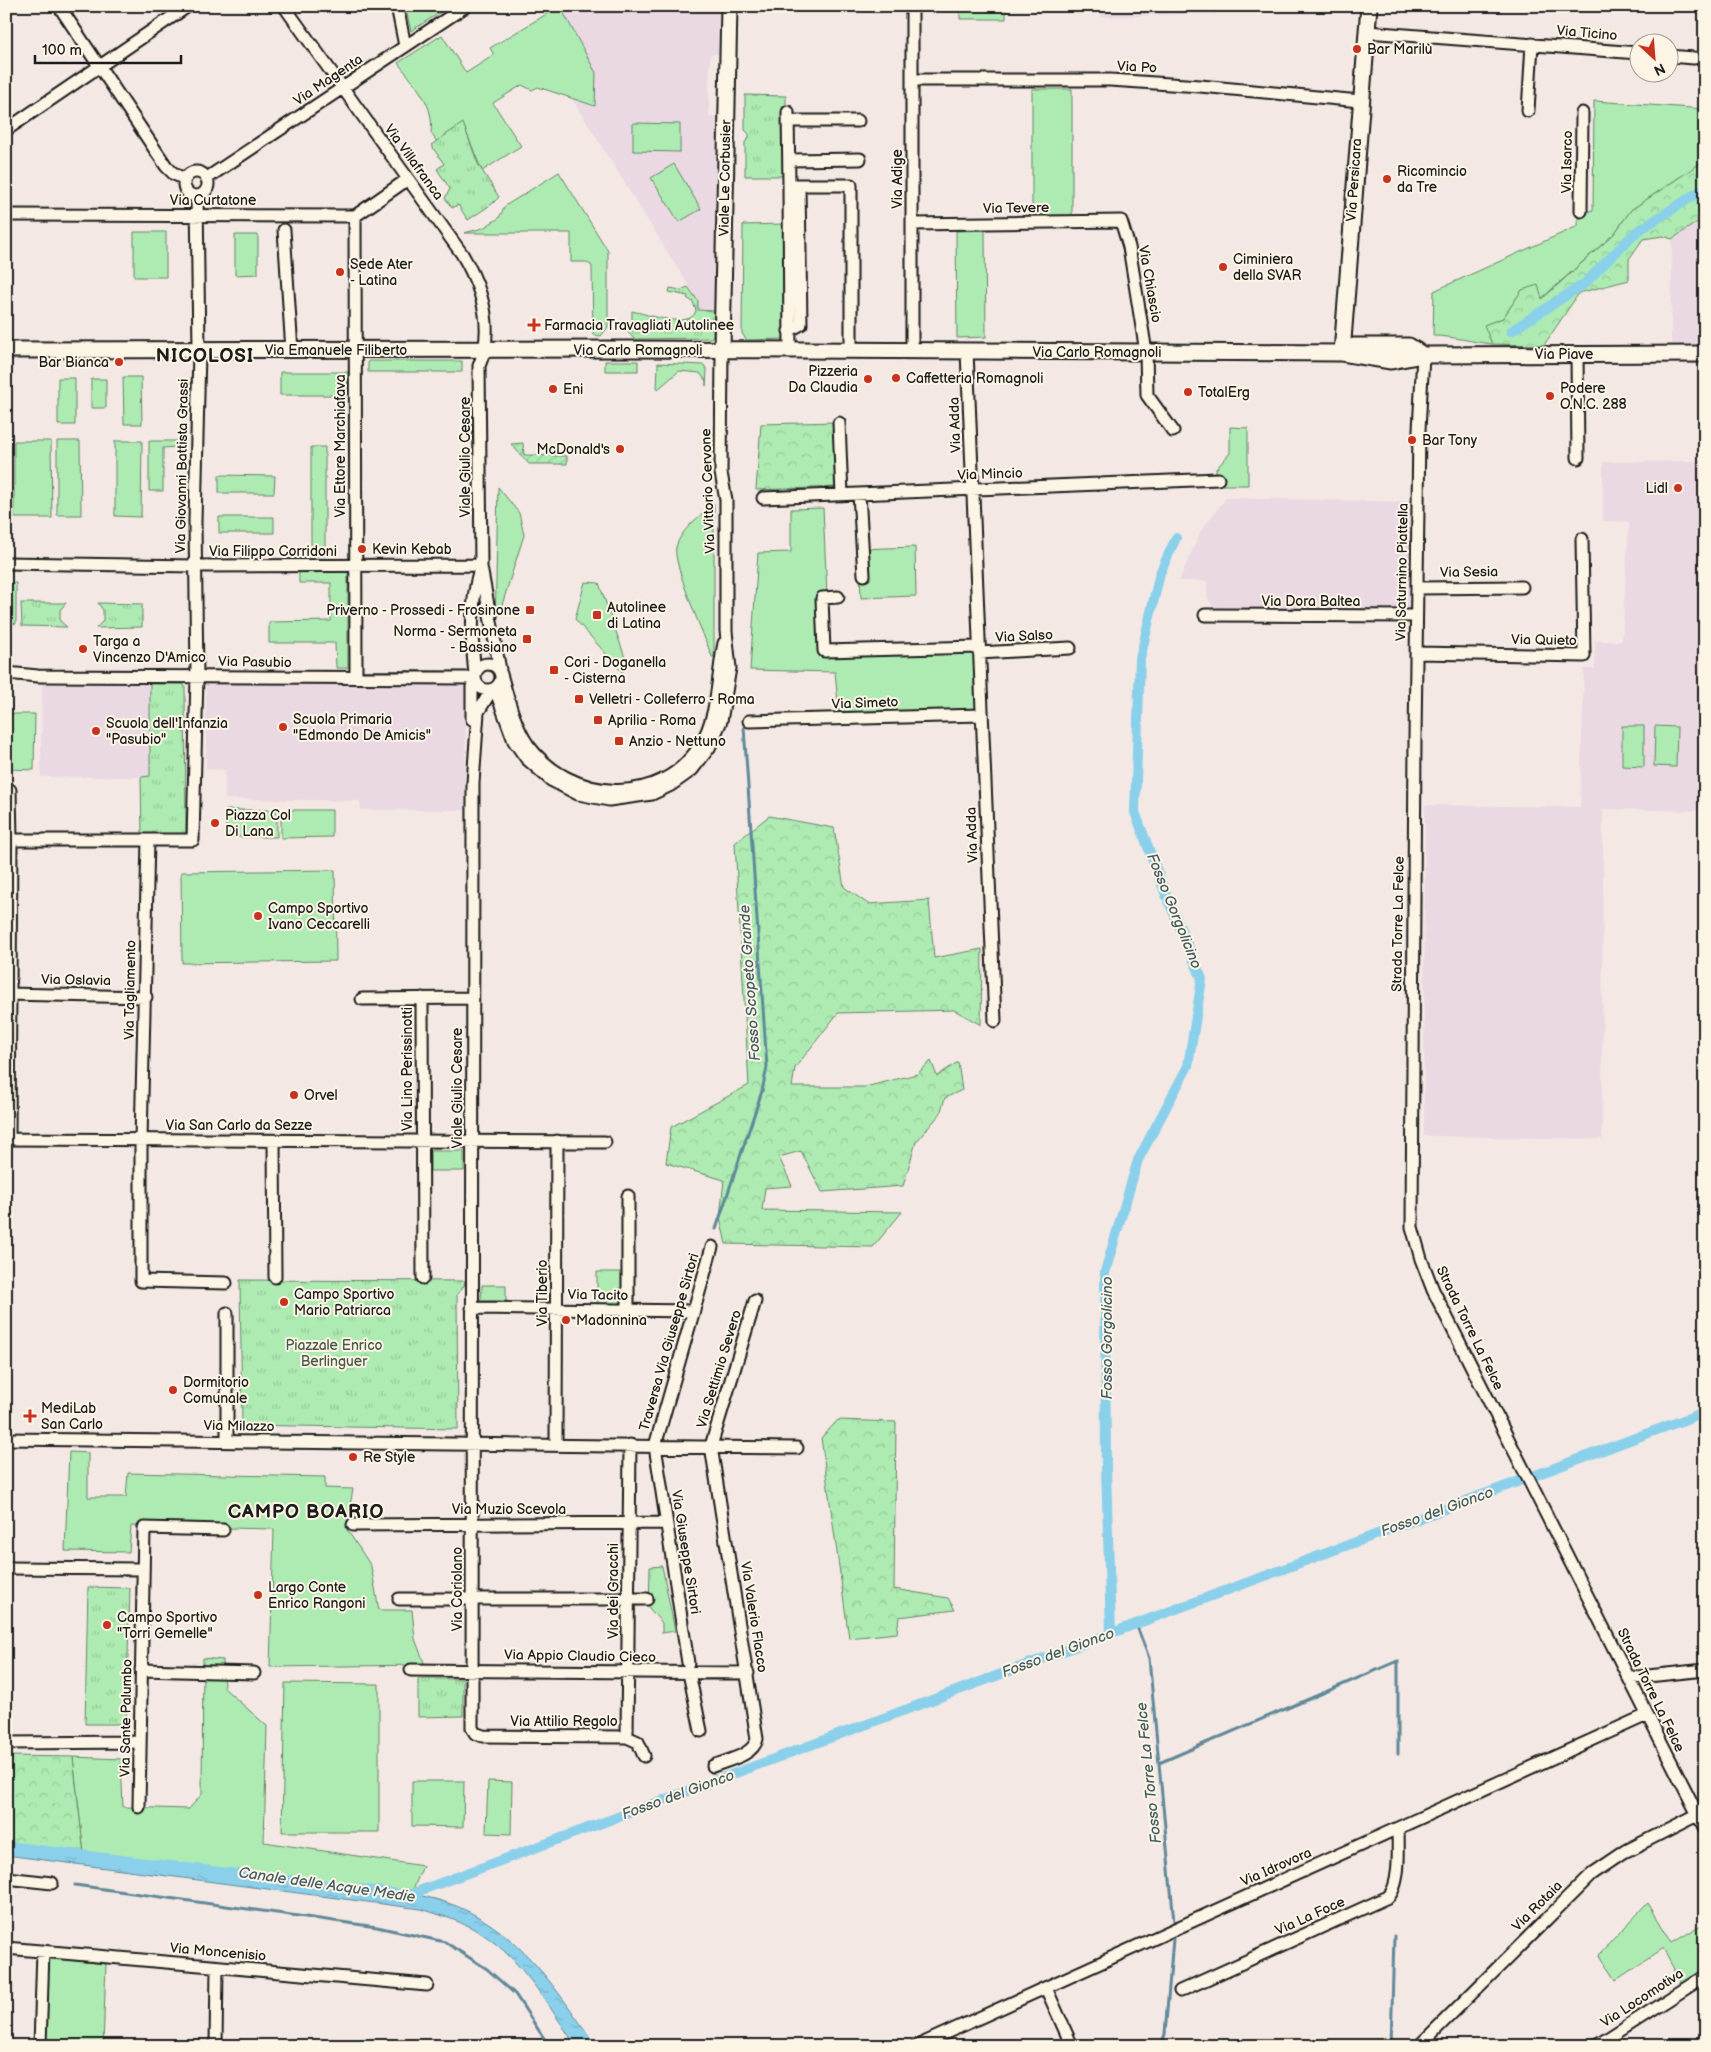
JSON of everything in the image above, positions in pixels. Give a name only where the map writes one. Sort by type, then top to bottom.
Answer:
[{"type":"main road","name":"Viale Le Corbusier","points":[[722,350],[729,6]]},
{"type":"main road","name":"Via Persicara","points":[[1342,353],[1360,101],[1369,6]]},
{"type":"main road","points":[[6,339],[31,350]]},
{"type":"main road","name":"Via Piave","points":[[1342,353],[1354,346],[1409,346],[1423,355],[1705,354]]},
{"type":"main road","name":"Via Carlo Romagnoli","points":[[486,349],[1342,353]]},
{"type":"main road","name":"Via Emanuele Filiberto","points":[[6,350],[486,349]]},
{"type":"street","points":[[59,6],[166,166],[174,174],[185,179]]},
{"type":"street","points":[[6,130],[188,6]]},
{"type":"street","name":"Via Villafranca","points":[[284,6],[341,89],[462,254],[476,280],[485,314],[486,349]]},
{"type":"street","points":[[397,6],[406,46]]},
{"type":"street","name":"Via Magenta","points":[[207,178],[466,6]]},
{"type":"street","name":"Via Adige","points":[[912,6],[912,351]]},
{"type":"street","name":"Via Ticino","points":[[1367,32],[1628,52]]},
{"type":"street","points":[[1528,111],[1532,44]]},
{"type":"street","points":[[1678,57],[1694,58]]},
{"type":"street","name":"Via Po","points":[[912,80],[1110,80],[1200,86],[1360,101]]},
{"type":"street","name":"Via Isarco","points":[[1581,211],[1582,114]]},
{"type":"street","points":[[790,350],[789,331],[801,324],[794,185],[789,160],[788,116],[858,121]]},
{"type":"street","points":[[789,160],[860,160]]},
{"type":"street","points":[[196,172],[207,178],[208,188],[201,195],[196,196],[187,191],[185,179],[196,172]]},
{"type":"street","points":[[355,216],[408,179]]},
{"type":"street","points":[[794,185],[851,185],[851,350]]},
{"type":"street","name":"Via Giovanni Battista Grassi","points":[[196,196],[199,351],[195,566],[197,676]]},
{"type":"street","name":"Via Curtatone","points":[[6,215],[355,216]]},
{"type":"street","name":"Via Ettore Marchiafava","points":[[355,216],[356,677]]},
{"type":"street","name":"Via Tevere","points":[[912,224],[1121,221]]},
{"type":"street","name":"Via Chiascio","points":[[1121,221],[1129,247],[1146,352],[1147,396],[1173,431]]},
{"type":"street","points":[[284,230],[292,350]]},
{"type":"street","name":"Viale Giulio Cesare","points":[[486,349],[479,366],[480,565],[500,672]]},
{"type":"street","name":"Via Vittorio Cervone","points":[[493,690],[514,741],[533,765],[551,780],[578,794],[599,799],[621,800],[644,796],[671,785],[692,770],[712,743],[721,721],[729,685],[730,668],[726,631],[726,500],[721,474],[722,350]]},
{"type":"street","name":"Via Adda","points":[[967,351],[995,1021]]},
{"type":"street","points":[[1577,354],[1578,458]]},
{"type":"street","name":"Via Saturnino Piattella","points":[[1415,790],[1419,430],[1423,355]]},
{"type":"street","points":[[839,423],[842,495]]},
{"type":"street","name":"Via Mincio","points":[[763,498],[1218,479]]},
{"type":"street","points":[[859,494],[864,575]]},
{"type":"street","name":"Via Quieto","points":[[1416,653],[1584,656],[1582,539]]},
{"type":"street","name":"Via Filippo Corridoni","points":[[6,563],[195,566],[480,565]]},
{"type":"street","name":"Viale Giulio Cesare","points":[[476,732],[472,721],[472,697],[475,678],[472,629],[477,576],[480,565]]},
{"type":"street","name":"Via Sesia","points":[[1417,588],[1522,587]]},
{"type":"street","points":[[838,597],[822,598],[824,651],[979,650]]},
{"type":"street","name":"Via Dora Baltea","points":[[1205,615],[1416,616]]},
{"type":"street","name":"Via Vittorio Cervone","points":[[500,672],[520,730],[527,744],[546,764],[568,780],[584,786],[610,791],[632,789],[646,786],[670,774],[681,767],[699,747],[706,734],[715,704],[718,671],[726,631]]},
{"type":"street","name":"Via Salso","points":[[979,650],[1070,648]]},
{"type":"street","points":[[484,664],[493,664],[500,672],[500,683],[493,690],[480,688],[475,678],[484,664]]},
{"type":"street","name":"Via Pasubio","points":[[6,673],[38,676],[475,678]]},
{"type":"street","points":[[11,840],[193,840],[197,676]]},
{"type":"street","name":"Viale Giulio Cesare","points":[[471,1443],[473,783],[478,712],[493,690]]},
{"type":"street","name":"Via Simeto","points":[[749,721],[982,715]]},
{"type":"street","points":[[6,790],[10,790],[11,840],[7,1139]]},
{"type":"street","name":"Strada Torre La Felce","points":[[1415,790],[1412,1227],[1421,1259],[1433,1290],[1524,1467],[1705,1830]]},
{"type":"street","name":"Via Tagliamento","points":[[148,840],[146,997],[141,1140],[141,1281],[226,1282]]},
{"type":"street","name":"Via Oslavia","points":[[9,994],[146,997]]},
{"type":"street","name":"Via Lino Perissinotti","points":[[422,998],[423,1278]]},
{"type":"street","points":[[362,999],[472,998]]},
{"type":"street","name":"Via San Carlo da Sezze","points":[[7,1139],[605,1142]]},
{"type":"street","points":[[274,1141],[274,1277]]},
{"type":"street","name":"Via Tiberio","points":[[556,1444],[557,1141]]},
{"type":"street","points":[[628,1196],[628,1310]]},
{"type":"street","name":"Traversa Via Giuseppe Sirtori","points":[[655,1446],[712,1246]]},
{"type":"street","name":"Via Settimio Severo","points":[[711,1446],[756,1301]]},
{"type":"street","name":"Via Tacito","points":[[472,1308],[694,1311]]},
{"type":"street","points":[[227,1313],[227,1441]]},
{"type":"street","name":"Via Milazzo","points":[[6,1439],[471,1443]]},
{"type":"street","points":[[471,1443],[797,1448]]},
{"type":"street","name":"Via Coriolano","points":[[471,1443],[472,1725],[475,1733]]},
{"type":"street","name":"Via dei Gracchi","points":[[627,1736],[630,1445]]},
{"type":"street","name":"Via Giuseppe Sirtori","points":[[655,1446],[688,1668],[701,1731]]},
{"type":"street","name":"Via Valerio Flacco","points":[[711,1446],[748,1673],[756,1742],[748,1752],[713,1766]]},
{"type":"street","name":"Via Muzio Scevola","points":[[353,1525],[666,1523]]},
{"type":"street","name":"Via Sante Palumbo","points":[[139,1807],[144,1528],[223,1530]]},
{"type":"street","points":[[6,1568],[143,1569]]},
{"type":"street","points":[[399,1598],[647,1598]]},
{"type":"street","name":"Via Appio Claudio Cieco","points":[[411,1670],[628,1672],[688,1668],[748,1673]]},
{"type":"street","points":[[141,1670],[254,1673]]},
{"type":"street","points":[[1629,1678],[1705,1670]]},
{"type":"street","name":"Via Idrovora","points":[[917,2046],[1647,1715]]},
{"type":"street","name":"Via Attilio Regolo","points":[[475,1733],[484,1736],[627,1736],[638,1742],[644,1756]]},
{"type":"street","points":[[6,1743],[140,1742]]},
{"type":"street","name":"Via Rotaia","points":[[1419,2046],[1592,1874],[1626,1851],[1697,1815]]},
{"type":"street","name":"Via La Foce","points":[[1180,1991],[1388,1897],[1393,1892],[1396,1883],[1398,1828]]},
{"type":"street","points":[[6,1878],[52,1883]]},
{"type":"street","name":"Via Moncenisio","points":[[6,1948],[427,1985]]},
{"type":"street","points":[[40,2046],[43,1951]]},
{"type":"street","points":[[216,2046],[217,1967]]},
{"type":"street","name":"Via Locomotiva","points":[[1596,2046],[1705,1976]]},
{"type":"street","points":[[1046,1988],[1072,2046]]},
{"type":"shaded area","points":[[560,6],[720,6],[719,54],[710,54],[709,85],[709,117],[716,118],[714,311],[698,310],[698,301],[571,97],[595,105]]},
{"type":"shaded area","points":[[1101,6],[1218,6],[1215,15],[1208,13],[1101,17]]},
{"type":"shaded area","points":[[1705,217],[1705,366],[1671,363],[1672,239]]},
{"type":"shaded area","points":[[1705,461],[1705,811],[1603,809],[1602,1139],[1424,1136],[1425,805],[1580,807],[1584,669],[1595,669],[1595,641],[1622,641],[1629,522],[1603,521],[1603,462]]},
{"type":"shaded area","points":[[1226,498],[1413,502],[1411,623],[1221,620],[1207,597],[1207,581],[1179,581],[1201,531]]},
{"type":"shaded area","name":"Scuola dell'Infanzia \"Pasubio\"","points":[[42,684],[150,684],[150,777],[41,777]]},
{"type":"shaded area","points":[[206,684],[466,685],[465,810],[361,810],[360,801],[225,799],[225,770],[206,769]]},
{"type":"green space","points":[[405,6],[450,6],[411,31]]},
{"type":"green space","points":[[560,6],[596,73],[595,106],[538,87],[532,90],[522,85],[493,103],[521,146],[482,171],[463,124],[437,142],[431,133],[430,113],[427,104],[417,87],[398,63],[442,35],[466,73],[494,55],[490,48]]},
{"type":"green space","points":[[960,6],[1006,6],[1006,19],[960,19]]},
{"type":"green space","points":[[1032,89],[1072,89],[1072,218],[1032,218]]},
{"type":"green space","points":[[745,95],[786,96],[785,176],[745,176],[745,142],[749,138],[749,134],[745,130]]},
{"type":"green space","points":[[1594,101],[1705,109],[1705,160],[1631,210],[1614,234],[1541,299],[1522,290],[1503,318],[1485,325],[1492,344],[1433,336],[1434,291],[1578,226],[1578,214],[1593,210]]},
{"type":"green space","points":[[463,123],[478,164],[499,197],[468,220],[458,205],[452,208],[445,198],[450,189],[437,169],[444,164],[431,145]]},
{"type":"green space","points":[[633,123],[680,124],[680,152],[633,151]]},
{"type":"green space","points":[[1705,160],[1705,217],[1672,239],[1663,236],[1643,239],[1629,259],[1629,280],[1579,293],[1544,345],[1492,344],[1484,325],[1503,318],[1522,290],[1538,285],[1542,299],[1614,234],[1631,210]]},
{"type":"green space","points":[[674,164],[701,209],[679,222],[651,178]]},
{"type":"green space","points":[[559,172],[608,251],[608,327],[601,336],[593,335],[592,266],[586,262],[571,262],[571,233],[464,233],[483,228],[499,218],[505,206]]},
{"type":"green space","points":[[784,224],[785,339],[746,340],[742,333],[743,225]]},
{"type":"green space","points":[[985,230],[986,337],[957,338],[956,231]]},
{"type":"green space","points":[[134,232],[166,232],[166,277],[134,277]]},
{"type":"green space","points":[[235,235],[258,235],[258,274],[235,275]]},
{"type":"green space","points":[[688,287],[698,301],[698,310],[714,311],[713,335],[711,338],[634,339],[628,332],[632,329],[632,311],[677,320],[692,317],[696,311],[693,302],[687,298],[688,296],[669,292],[670,288],[681,290]]},
{"type":"green space","points":[[368,361],[462,361],[462,372],[368,372]]},
{"type":"green space","points":[[605,361],[638,361],[638,371],[605,371]]},
{"type":"green space","points":[[658,363],[704,365],[707,370],[706,386],[706,381],[700,373],[679,371],[657,390]]},
{"type":"green space","points":[[280,372],[348,372],[348,395],[280,395]]},
{"type":"green space","points":[[123,377],[141,377],[142,424],[124,424]]},
{"type":"green space","points":[[58,378],[75,378],[75,425],[58,425]]},
{"type":"green space","points":[[91,379],[106,379],[106,408],[91,408]]},
{"type":"green space","points":[[835,422],[837,487],[756,490],[761,424]]},
{"type":"green space","points":[[1230,427],[1248,428],[1248,485],[1216,485],[1216,469],[1230,453]]},
{"type":"green space","points":[[14,441],[51,441],[52,518],[14,518]]},
{"type":"green space","points":[[57,441],[80,441],[81,515],[57,515]]},
{"type":"green space","points":[[115,441],[142,441],[141,517],[115,516]]},
{"type":"green space","points":[[149,441],[178,441],[178,447],[163,448],[163,491],[149,491]]},
{"type":"green space","points":[[523,443],[524,455],[567,456],[567,464],[529,464],[511,444]]},
{"type":"green space","points":[[311,447],[325,447],[325,556],[311,556]]},
{"type":"green space","points":[[219,475],[275,476],[274,493],[219,493]]},
{"type":"green space","points":[[498,487],[519,513],[524,535],[495,627]]},
{"type":"green space","points":[[714,504],[714,657],[712,657],[679,569],[676,547],[682,534]]},
{"type":"green space","points":[[823,508],[827,595],[818,597],[821,656],[977,650],[979,709],[839,712],[835,672],[750,670],[758,553],[791,552],[791,509]]},
{"type":"green space","points":[[219,517],[274,517],[274,533],[219,533]]},
{"type":"green space","points":[[915,547],[916,596],[861,598],[859,549]]},
{"type":"green space","points":[[299,572],[348,572],[348,668],[336,668],[335,643],[269,643],[269,622],[331,621],[331,583],[299,583]]},
{"type":"green space","points":[[585,582],[599,583],[628,666],[622,672],[575,619]]},
{"type":"green space","points":[[6,583],[16,583],[16,624],[6,621]]},
{"type":"green space","points":[[21,603],[66,603],[60,610],[60,621],[67,627],[22,626]]},
{"type":"green space","points":[[98,603],[142,604],[142,627],[96,628],[103,621],[103,610]]},
{"type":"green space","points":[[150,684],[182,684],[185,686],[186,834],[142,834],[141,777],[150,776]]},
{"type":"green space","points":[[6,714],[35,714],[34,770],[6,769]]},
{"type":"green space","points":[[1622,726],[1644,726],[1644,767],[1622,766]]},
{"type":"green space","points":[[1655,726],[1677,727],[1676,767],[1654,766]]},
{"type":"green space","points":[[226,810],[277,810],[277,837],[226,837]]},
{"type":"green space","points":[[281,810],[332,810],[332,837],[281,838]]},
{"type":"green space","points":[[769,816],[834,828],[844,887],[868,904],[929,900],[934,958],[982,949],[981,1025],[954,1010],[838,1013],[795,1068],[792,1087],[865,1087],[917,1074],[931,1061],[937,1076],[958,1062],[962,1090],[945,1098],[940,1114],[916,1142],[903,1186],[822,1192],[801,1151],[779,1157],[792,1186],[765,1188],[762,1210],[902,1212],[873,1247],[726,1244],[720,1217],[724,1180],[666,1163],[671,1127],[749,1085],[735,843]]},
{"type":"green space","name":"Campo Sportivo Ivano Ceccarelli","points":[[335,870],[336,961],[182,963],[181,872]]},
{"type":"green space","points":[[430,1151],[464,1151],[464,1171],[430,1171]]},
{"type":"green space","points":[[597,1272],[624,1272],[624,1307],[597,1306]]},
{"type":"green space","name":"Piazzale Enrico Berlinguer","points":[[240,1280],[465,1281],[464,1286],[457,1294],[458,1429],[242,1425]]},
{"type":"green space","points":[[482,1285],[506,1285],[506,1301],[481,1301]]},
{"type":"green space","points":[[838,1420],[896,1422],[894,1589],[948,1598],[955,1610],[899,1617],[897,1633],[849,1638],[821,1438]]},
{"type":"green space","points":[[69,1452],[88,1453],[88,1497],[126,1497],[128,1473],[325,1477],[325,1488],[353,1489],[346,1528],[371,1566],[379,1610],[412,1610],[415,1639],[425,1665],[270,1667],[274,1529],[131,1526],[129,1552],[65,1551]]},
{"type":"green space","points":[[662,1566],[675,1631],[662,1633],[662,1623],[649,1608],[650,1567]]},
{"type":"green space","points":[[88,1587],[130,1588],[126,1724],[85,1724]]},
{"type":"green space","points":[[203,1658],[223,1660],[224,1688],[267,1726],[264,1842],[423,1866],[411,1894],[84,1855],[73,1757],[121,1759],[123,1807],[189,1809],[202,1794]]},
{"type":"green space","points":[[418,1679],[463,1679],[463,1716],[418,1717]]},
{"type":"green space","points":[[285,1683],[379,1684],[379,1832],[282,1832]]},
{"type":"green space","points":[[6,1756],[73,1757],[84,1855],[6,1846]]},
{"type":"green space","points":[[412,1781],[464,1781],[463,1827],[412,1826]]},
{"type":"green space","points":[[488,1781],[512,1782],[511,1834],[486,1833]]},
{"type":"green space","points":[[1648,1903],[1672,1943],[1705,1923],[1705,1970],[1682,1984],[1663,1949],[1616,1980],[1599,1954]]},
{"type":"green space","points":[[49,1958],[106,1964],[103,2046],[46,2046]]},
{"type":"water","points":[[6,1846],[358,1890],[410,1894],[456,1906],[482,1919],[505,1935],[525,1954],[562,1998],[596,2046],[576,2046],[530,1980],[504,1951],[472,1928],[440,1915],[421,1909],[6,1855]]},
{"type":"waterway","name":"Fosso Gorgolicino","points":[[1511,331],[1584,284],[1635,233],[1705,188]]},
{"type":"waterway","name":"Fosso Gorgolicino","points":[[1111,1634],[1106,1468],[1105,1272],[1138,1160],[1188,1066],[1202,979],[1166,895],[1135,812],[1140,659],[1160,573],[1176,538]]},
{"type":"waterway","name":"Fosso Scopeto Grande","points":[[716,1229],[762,1091],[767,1067],[744,727]]},
{"type":"waterway","name":"Fosso del Gionco","points":[[411,1894],[1705,1412]]},
{"type":"waterway","name":"Fosso Torre La Felce","points":[[1136,1624],[1149,1658],[1174,1922]]},
{"type":"waterway","points":[[1159,1763],[1398,1661],[1398,1754]]},
{"type":"waterway","name":"Canale delle Acque Medie","points":[[6,1846],[417,1896]]},
{"type":"waterway","points":[[75,1885],[377,1927],[445,1942],[487,1969],[515,1994],[549,2046]]},
{"type":"waterway","points":[[1391,2046],[1394,1936]]},
{"type":"waterway","name":"Fosso Torre La Felce","points":[[1161,2046],[1165,2034],[1173,1939]]},
{"type":"place","name":"Bar Marilù","points":[[1357,49]]},
{"type":"place","name":"Ricomincio da Tre","points":[[1387,179]]},
{"type":"place","name":"Ciminiera della SVAR","points":[[1223,267]]},
{"type":"place","name":"Sede Ater - Latina","points":[[340,272]]},
{"type":"place","name":"Farmacia Travagliati Autolinee","points":[[534,325]]},
{"type":"place","name":"Bar Bianca","points":[[119,362]]},
{"type":"place","name":"Caffetteria Romagnoli","points":[[896,378]]},
{"type":"place","name":"Pizzeria Da Claudia","points":[[868,379]]},
{"type":"place","name":"Eni","points":[[553,389]]},
{"type":"place","name":"TotalErg","points":[[1188,392]]},
{"type":"place","name":"Podere O.N.C. 288","points":[[1550,396]]},
{"type":"place","name":"Bar Tony","points":[[1412,440]]},
{"type":"place","name":"McDonald's","points":[[620,449]]},
{"type":"place","name":"Lidl","points":[[1678,488]]},
{"type":"place","name":"Kevin Kebab","points":[[362,549]]},
{"type":"place","name":"Priverno - Prossedi - Frosinone","points":[[530,610]]},
{"type":"place","name":"Autolinee di Latina","points":[[597,615]]},
{"type":"place","name":"Norma - Sermoneta - Bassiano","points":[[527,639]]},
{"type":"place","name":"Targa a Vincenzo D'Amico","points":[[83,649]]},
{"type":"place","name":"Cori - Doganella - Cisterna","points":[[554,670]]},
{"type":"place","name":"Velletri - Colleferro - Roma","points":[[579,699]]},
{"type":"place","name":"Aprilia - Roma","points":[[598,720]]},
{"type":"place","name":"Scuola Primaria \"Edmondo De Amicis\"","points":[[283,727]]},
{"type":"place","name":"Scuola dell'Infanzia \"Pasubio\"","points":[[96,731]]},
{"type":"place","name":"Anzio - Nettuno","points":[[619,741]]},
{"type":"place","name":"Piazza Col Di Lana","points":[[215,823]]},
{"type":"place","name":"Campo Sportivo Ivano Ceccarelli","points":[[258,916]]},
{"type":"place","name":"Orvel","points":[[294,1095]]},
{"type":"place","name":"Campo Sportivo Mario Patriarca","points":[[284,1302]]},
{"type":"place","name":"Madonnina","points":[[566,1320]]},
{"type":"place","name":"Dormitorio Comunale","points":[[173,1390]]},
{"type":"place","name":"MediLab San Carlo","points":[[30,1416]]},
{"type":"place","name":"Re Style","points":[[353,1457]]},
{"type":"place","name":"Largo Conte Enrico Rangoni","points":[[258,1595]]},
{"type":"place","name":"Campo Sportivo \"Torri Gemelle\"","points":[[107,1625]]},
{"type":"district","name":"NICOLOSI","points":[[205,356]]},
{"type":"district","name":"CAMPO BOARIO","points":[[306,1512]]}]
